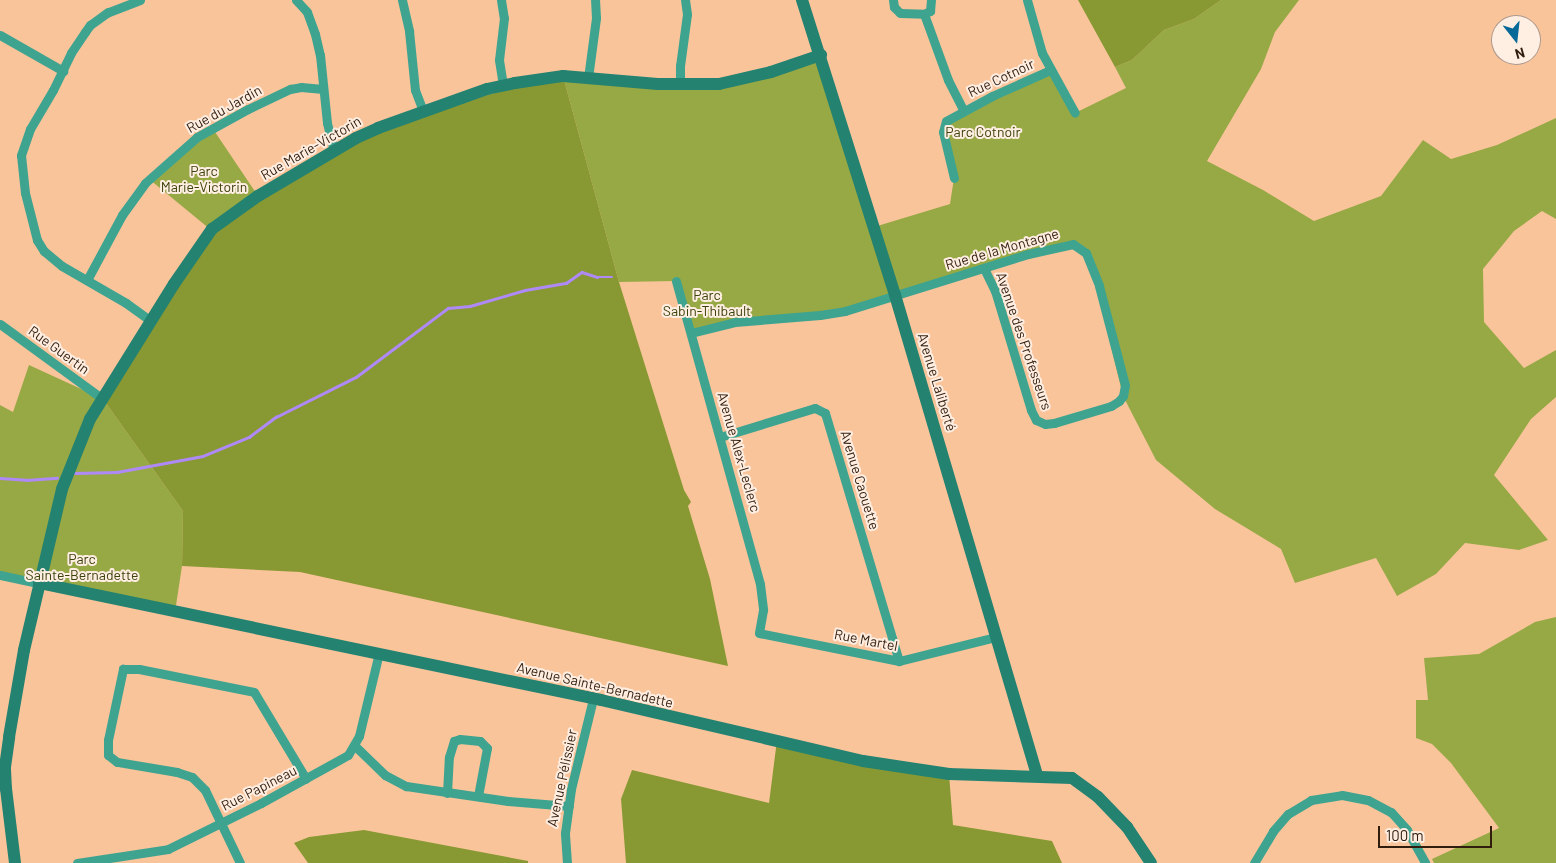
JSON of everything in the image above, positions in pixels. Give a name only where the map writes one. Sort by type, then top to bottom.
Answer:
[{"type":"street","points":[[140,0],[108,12],[90,25],[71,53],[63,71],[30,129],[21,155],[22,176],[37,240],[52,259],[126,303],[151,322]]},
{"type":"street","points":[[296,0],[307,12],[315,34],[320,55],[323,89],[334,151]]},
{"type":"street","points":[[402,0],[409,31],[415,90],[423,111]]},
{"type":"street","points":[[501,0],[504,18],[499,60],[503,86]]},
{"type":"street","points":[[588,78],[596,18],[595,0]]},
{"type":"street","points":[[680,84],[680,66],[687,14],[685,0]]},
{"type":"street","name":"Avenue Laliberté","points":[[802,0],[821,55],[895,294],[1037,775]]},
{"type":"street","points":[[893,0],[894,7],[900,14],[924,14],[930,11],[931,0]]},
{"type":"street","points":[[1027,0],[1037,39],[1050,70],[1075,113]]},
{"type":"street","points":[[924,14],[948,80],[964,111]]},
{"type":"street","points":[[0,35],[63,71]]},
{"type":"street","name":"Rue Marie-Victorin","points":[[15,863],[6,789],[5,725],[62,489],[90,419],[174,284],[212,229],[258,196],[334,151],[378,128],[487,90],[563,76],[680,84],[719,84],[740,80],[821,55]]},
{"type":"street","name":"Rue Cotnoir","points":[[954,178],[943,132],[946,121],[1050,70]]},
{"type":"street","name":"Rue du Jardin","points":[[87,280],[122,215],[145,183],[197,137],[290,89],[301,87],[323,89]]},
{"type":"street","name":"Rue de la Montagne","points":[[691,333],[735,322],[832,314],[1056,246],[1073,244],[1081,248],[1091,263],[1100,286],[1125,386],[1123,396]]},
{"type":"street","name":"Avenue des Professeurs","points":[[984,268],[995,291],[1031,410],[1036,420],[1046,424],[1054,423],[1111,406],[1123,396]]},
{"type":"street","name":"Avenue Alex-Leclerc","points":[[676,281],[762,590],[763,610],[759,633]]},
{"type":"street","name":"Rue Guertin","points":[[0,324],[103,399]]},
{"type":"street","name":"Avenue Caouette","points":[[720,437],[815,408],[825,413],[899,661]]},
{"type":"street","name":"Avenue Sainte-Bernadette","points":[[0,575],[593,699],[864,761],[949,774],[1037,775],[1072,778],[1082,784],[1127,827],[1151,863]]},
{"type":"street","name":"Rue Martel","points":[[759,633],[899,661],[996,637]]},
{"type":"street","points":[[378,653],[355,746],[386,775],[406,786],[447,793],[569,806]]},
{"type":"street","points":[[240,863],[204,790],[192,777],[177,772],[117,762],[108,755],[108,740],[118,682],[123,669],[139,669],[254,692],[262,702],[306,778]]},
{"type":"street","name":"Avenue Pélissier","points":[[566,863],[565,833],[569,806],[578,758],[593,699]]},
{"type":"street","points":[[447,793],[449,757],[454,741],[460,739],[480,741],[487,748],[478,796]]},
{"type":"street","name":"Rue Papineau","points":[[77,863],[168,849],[348,755],[355,746]]},
{"type":"street","points":[[1254,863],[1273,831],[1295,808],[1326,796],[1350,796],[1376,803],[1397,818],[1407,830],[1425,863]]},
{"type":"green space","points":[[1078,0],[1221,0],[1194,19],[1164,30],[1132,60],[1115,67]]},
{"type":"green space","points":[[1221,0],[1299,0],[1275,32],[1261,69],[1207,161],[1263,190],[1314,221],[1381,196],[1423,140],[1451,159],[1497,145],[1556,118],[1556,219],[1542,211],[1514,231],[1483,269],[1484,322],[1524,368],[1556,350],[1556,397],[1531,419],[1494,475],[1548,540],[1519,550],[1465,543],[1436,574],[1397,596],[1376,558],[1295,583],[1281,549],[1215,509],[1156,460],[1123,396],[1091,263],[1073,244],[862,306],[691,333],[676,281],[619,282],[563,76],[703,85],[821,55],[874,227],[950,204],[954,178],[943,132],[946,121],[1050,70],[1075,113],[1126,88],[1115,67],[1132,60],[1164,30],[1194,19]]},
{"type":"green space","points":[[563,76],[619,282],[684,490],[691,502],[688,506],[710,579],[728,666],[300,572],[182,566],[183,511],[103,399],[212,229],[287,178],[423,111]]},
{"type":"green space","name":"Parc Marie-Victorin","points":[[213,129],[258,196],[211,230],[149,179]]},
{"type":"green space","name":"Parc Sainte-Bernadette","points":[[29,365],[103,399],[183,511],[182,566],[175,612],[0,575],[0,405],[13,412]]},
{"type":"green space","points":[[1556,617],[1556,863],[1434,863],[1432,859],[1499,828],[1451,763],[1432,744],[1416,738],[1416,700],[1428,700],[1424,658],[1479,654],[1535,622]]},
{"type":"green space","points":[[777,740],[949,774],[953,825],[1052,841],[1062,863],[626,863],[621,799],[632,770],[769,803]]},
{"type":"green space","points":[[364,830],[528,861],[528,863],[308,863],[294,843],[309,837]]},
{"type":"waterway","points":[[75,473],[117,472],[203,456],[249,437],[276,417],[356,377],[448,308],[470,306],[525,290],[566,283],[582,272],[597,277],[612,277]]},
{"type":"waterway","points":[[0,478],[26,480],[57,478]]},
{"type":"park label","name":"Parc Cotnoir","points":[[983,132]]},
{"type":"park label","name":"Parc Sabin-Thibault","points":[[707,304]]}]
